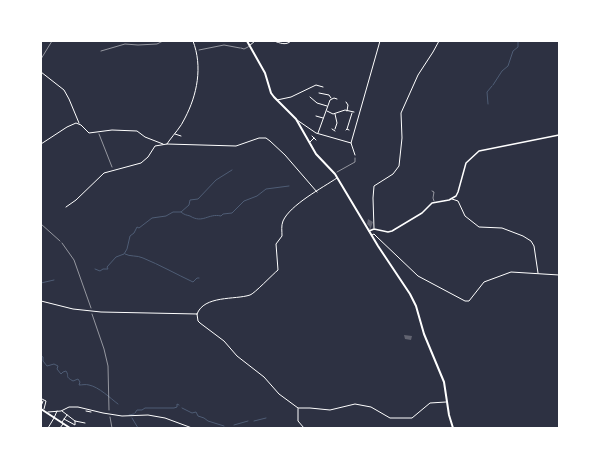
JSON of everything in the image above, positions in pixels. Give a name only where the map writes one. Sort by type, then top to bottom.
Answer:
[{"type":"main road","points":[[247,41],[265,73],[271,93],[296,119],[316,154],[337,178],[371,236],[410,294],[416,306],[424,334],[444,382],[450,421],[453,428]]},
{"type":"main road","points":[[43,411],[70,428]]},
{"type":"street","points":[[167,144],[185,118],[197,84],[198,73],[196,49],[193,41]]},
{"type":"street","points":[[249,46],[255,41]]},
{"type":"street","points":[[274,41],[284,44],[291,41]]},
{"type":"street","points":[[355,155],[351,143],[380,41]]},
{"type":"street","points":[[374,229],[372,198],[374,186],[393,174],[399,166],[401,114],[418,75],[433,52],[438,41]]},
{"type":"street","points":[[41,72],[64,90],[79,124],[89,133],[112,130],[137,131],[145,137],[164,144]]},
{"type":"street","points":[[277,100],[291,97],[316,85],[323,88]]},
{"type":"street","points":[[319,92],[329,95],[332,99],[336,99]]},
{"type":"street","points":[[310,97],[317,103],[328,106]]},
{"type":"street","points":[[318,134],[332,99]]},
{"type":"street","points":[[347,111],[348,107],[346,103],[349,102]]},
{"type":"street","points":[[327,111],[335,113],[343,110],[353,112],[347,130]]},
{"type":"street","points":[[332,128],[335,130],[337,123],[335,113]]},
{"type":"street","points":[[316,116],[324,118]]},
{"type":"street","points":[[296,119],[318,134],[351,143]]},
{"type":"street","points":[[41,144],[72,124],[79,124]]},
{"type":"street","points":[[302,130],[307,126]]},
{"type":"street","points":[[174,134],[180,136]]},
{"type":"street","points":[[452,199],[458,192],[466,163],[479,151],[559,135]]},
{"type":"street","points":[[312,136],[316,140]]},
{"type":"street","points":[[66,207],[76,200],[104,173],[141,163],[148,157],[154,147],[164,144],[236,146],[259,138],[266,138],[276,146],[304,174],[317,192]]},
{"type":"street","points":[[310,143],[314,138]]},
{"type":"street","points":[[337,178],[294,207],[282,222],[282,236],[276,244],[278,270],[251,295],[209,302],[202,307],[197,314],[198,321],[224,340],[237,356],[264,377],[279,394],[298,408],[330,410],[355,404],[371,407],[390,418],[412,418],[430,403],[447,402]]},
{"type":"street","points":[[369,232],[374,229],[388,232],[392,231],[422,213],[434,202],[452,199],[458,201],[465,216],[479,227],[502,228],[523,236],[531,241],[534,246],[538,273]]},
{"type":"street","points":[[371,236],[375,235],[418,276],[465,301],[469,301],[484,282],[511,272],[559,275]]},
{"type":"street","points":[[41,301],[73,309],[90,311],[116,313],[197,314]]},
{"type":"street","points":[[43,400],[46,401],[43,411],[61,411],[74,407],[90,411]]},
{"type":"street","points":[[41,406],[43,400]]},
{"type":"street","points":[[298,408],[298,421],[304,428]]},
{"type":"street","points":[[48,428],[57,411]]},
{"type":"street","points":[[61,411],[76,421],[85,422]]},
{"type":"street","points":[[86,411],[126,416],[154,416],[165,418],[192,428]]},
{"type":"street","points":[[93,415],[94,411]]},
{"type":"street","points":[[60,428],[64,418],[67,415]]},
{"type":"street","points":[[64,418],[75,425],[76,421]]},
{"type":"street","points":[[49,426],[53,428]]},
{"type":"lane","points":[[101,51],[125,44],[157,44],[163,41]]},
{"type":"lane","points":[[241,48],[244,49],[249,46]]},
{"type":"lane","points":[[432,191],[434,192],[434,202]]},
{"type":"lane","points":[[41,224],[60,241]]},
{"type":"path","points":[[41,59],[52,41]]},
{"type":"path","points":[[196,49],[205,49],[224,45],[241,48]]},
{"type":"path","points":[[99,132],[113,170]]},
{"type":"path","points":[[334,174],[355,162],[355,155]]},
{"type":"path","points":[[60,241],[74,260],[104,349],[108,366],[109,410]]},
{"type":"path","points":[[110,417],[112,428]]},
{"type":"building","points":[[368,219],[373,222],[370,230],[370,227],[367,224]]},
{"type":"building","points":[[404,335],[412,336],[411,340],[405,339]]},
{"type":"waterway","points":[[493,85],[502,71],[508,66],[513,51],[518,47],[518,41]]},
{"type":"waterway","points":[[488,104],[487,92],[492,86]]},
{"type":"waterway","points":[[95,269],[100,271],[103,269],[108,269],[107,267],[116,257],[124,254],[127,249],[130,236],[134,233],[137,227],[139,228],[152,218],[166,216],[173,212],[181,212],[189,205],[190,200],[198,199],[216,180],[232,170]]},
{"type":"waterway","points":[[181,212],[198,219],[216,215],[221,216],[223,214],[232,213],[244,201],[257,196],[266,189],[289,186]]},
{"type":"waterway","points":[[125,254],[143,258],[193,282],[199,278]]},
{"type":"waterway","points":[[41,283],[54,280]]},
{"type":"waterway","points":[[41,356],[43,357],[43,361],[47,366],[54,364],[58,366],[57,369],[61,374],[66,371],[70,379],[73,381],[78,379],[80,382],[79,385],[93,386],[118,404]]},
{"type":"waterway","points":[[135,413],[137,410],[142,410],[145,408],[174,408],[177,407],[177,404],[179,405]]},
{"type":"waterway","points":[[182,408],[192,413],[196,412],[198,416],[224,426]]},
{"type":"waterway","points":[[129,415],[134,414]]},
{"type":"waterway","points":[[132,418],[138,428]]},
{"type":"waterway","points":[[254,421],[266,418]]},
{"type":"waterway","points":[[234,425],[248,421]]}]
